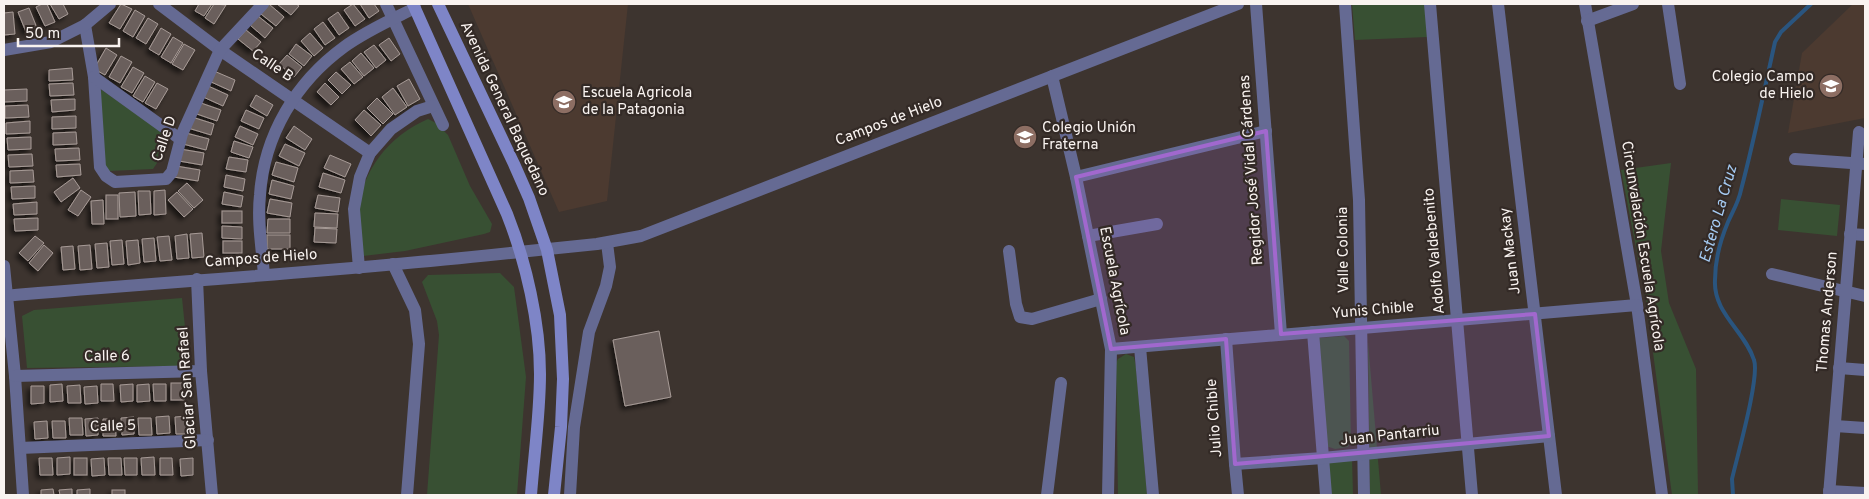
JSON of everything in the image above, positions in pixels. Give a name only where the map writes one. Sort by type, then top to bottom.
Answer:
[{"type":"main road","name":"Avenida General Baquedano","points":[[438,4],[514,164],[529,198],[547,250],[560,315],[563,380],[561,428],[554,495]]},
{"type":"main road","points":[[414,6],[507,214],[529,291],[538,339],[540,374],[531,495]]},
{"type":"street","points":[[4,50],[51,42],[85,25],[110,4]]},
{"type":"street","name":"Calle B","points":[[158,4],[220,50],[370,153]]},
{"type":"street","name":"Calle D","points":[[85,25],[94,77],[100,167],[106,176],[115,182],[166,179],[172,172],[180,139],[220,50],[263,4]]},
{"type":"street","points":[[386,4],[443,125]]},
{"type":"street","name":"Campos de Hielo","points":[[5,296],[197,279],[359,268],[607,243],[653,232],[1238,4]]},
{"type":"street","name":"Regidor José Vidal Cárdenas","points":[[1256,4],[1281,334]]},
{"type":"street","name":"Valle Colonia","points":[[1345,4],[1360,200],[1364,495]]},
{"type":"street","name":"Adolfo Valdebenito","points":[[1430,4],[1472,495]]},
{"type":"street","name":"Juan Mackay","points":[[1498,4],[1556,495]]},
{"type":"street","name":"Circunvalación Escuela Agrícola","points":[[1584,4],[1637,305],[1662,495]]},
{"type":"street","points":[[1587,21],[1632,4]]},
{"type":"street","points":[[1668,4],[1680,84]]},
{"type":"street","points":[[264,275],[259,215],[262,175],[274,135],[293,99],[304,84],[331,57],[362,36],[414,6]]},
{"type":"street","name":"Escuela Agrícola","points":[[1052,76],[1076,177],[1111,349],[1108,495]]},
{"type":"street","points":[[94,77],[180,139]]},
{"type":"street","points":[[359,268],[354,209],[360,177],[370,153],[391,129],[418,111],[433,106]]},
{"type":"street","points":[[1076,177],[1266,131]]},
{"type":"street","name":"Thomas Anderson","points":[[1829,493],[1850,234],[1861,164],[1858,132]]},
{"type":"street","points":[[1795,159],[1861,164]]},
{"type":"street","points":[[1088,236],[1157,224]]},
{"type":"street","points":[[1850,234],[1865,235]]},
{"type":"street","points":[[570,495],[574,427],[589,332],[606,286],[610,267],[607,243]]},
{"type":"street","points":[[1009,251],[1016,304],[1020,317],[1032,319],[1101,299]]},
{"type":"street","points":[[393,264],[415,310],[418,344],[407,495]]},
{"type":"street","points":[[4,266],[5,296],[15,376],[23,495]]},
{"type":"street","points":[[1772,274],[1865,296]]},
{"type":"street","name":"Glaciar San Rafael","points":[[197,279],[201,371],[212,495]]},
{"type":"street","name":"Yunis Chible","points":[[1111,349],[1637,305]]},
{"type":"street","points":[[1313,332],[1326,495]]},
{"type":"street","name":"Julio Chible","points":[[1226,339],[1238,495]]},
{"type":"street","points":[[1140,347],[1153,495]]},
{"type":"street","points":[[1840,368],[1865,370]]},
{"type":"street","name":"Calle 6","points":[[15,376],[201,371]]},
{"type":"street","points":[[1048,495],[1061,383]]},
{"type":"street","points":[[1835,426],[1865,428]]},
{"type":"street","name":"Juan Pantarriu","points":[[1235,464],[1363,455],[1549,436]]},
{"type":"street","name":"Calle 5","points":[[20,448],[208,440]]},
{"type":"street","points":[[1829,493],[1865,493]]},
{"type":"highlighted area","points":[[1266,131],[1281,334],[1535,314],[1549,436],[1235,464],[1226,339],[1111,349],[1076,177]]},
{"type":"shaded area","name":"Escuela Agricola de la Patagonia","points":[[468,4],[628,4],[607,201],[559,212]]},
{"type":"shaded area","name":"Colegio Campo de Hielo","points":[[1853,4],[1865,4],[1865,118],[1788,133],[1802,53]]},
{"type":"green space","points":[[1352,4],[1425,4],[1427,37],[1355,40]]},
{"type":"green space","points":[[99,88],[162,132],[157,163],[153,169],[104,170]]},
{"type":"green space","points":[[428,119],[436,123],[448,135],[470,186],[492,224],[490,232],[405,251],[363,256],[357,214],[360,198],[371,170],[389,145],[414,126]]},
{"type":"green space","points":[[1671,163],[1661,251],[1669,303],[1696,369],[1698,495],[1672,495],[1646,300],[1621,170]]},
{"type":"green space","points":[[1781,199],[1840,205],[1837,236],[1778,230]]},
{"type":"green space","points":[[500,273],[514,287],[526,377],[517,495],[427,495],[439,335],[437,321],[422,282],[428,275]]},
{"type":"green space","points":[[182,298],[189,366],[27,368],[22,316],[34,310]]},
{"type":"green space","points":[[1344,336],[1349,341],[1351,442],[1348,447],[1335,449],[1326,446],[1319,338]]},
{"type":"green space","points":[[1368,342],[1381,495],[1370,495]]},
{"type":"green space","points":[[1126,354],[1134,357],[1136,367],[1147,495],[1118,495],[1116,363],[1118,359]]},
{"type":"green space","points":[[1352,458],[1353,495],[1329,495],[1327,459]]},
{"type":"building","points":[[47,4],[55,22],[45,26],[36,7]]},
{"type":"building","points":[[50,4],[63,4],[68,14],[59,19]]},
{"type":"building","points":[[121,4],[132,9],[120,29],[109,23]]},
{"type":"building","points":[[199,4],[212,4],[204,16],[195,11]]},
{"type":"building","points":[[214,4],[226,5],[214,24],[205,18]]},
{"type":"building","points":[[269,4],[284,17],[276,26],[261,14]]},
{"type":"building","points":[[277,4],[296,4],[299,6],[291,15]]},
{"type":"building","points":[[353,4],[365,19],[355,26],[344,10]]},
{"type":"building","points":[[360,4],[374,4],[379,11],[369,18]]},
{"type":"building","points":[[29,8],[37,28],[26,32],[18,12]]},
{"type":"building","points":[[135,10],[145,16],[133,37],[123,31]]},
{"type":"building","points":[[13,12],[15,34],[4,35],[4,13]]},
{"type":"building","points":[[338,12],[349,28],[339,35],[328,19]]},
{"type":"building","points":[[258,16],[273,28],[265,38],[250,25]]},
{"type":"building","points":[[148,18],[158,24],[146,44],[136,38]]},
{"type":"building","points":[[323,22],[335,38],[325,45],[314,29]]},
{"type":"building","points":[[161,28],[171,34],[159,55],[149,49]]},
{"type":"building","points":[[246,30],[261,42],[253,51],[238,39]]},
{"type":"building","points":[[310,33],[323,48],[314,56],[301,41]]},
{"type":"building","points":[[173,37],[183,43],[171,63],[161,57]]},
{"type":"building","points":[[389,38],[400,54],[391,61],[379,45]]},
{"type":"building","points":[[184,44],[195,50],[183,70],[172,64]]},
{"type":"building","points":[[296,44],[312,56],[304,66],[289,54]]},
{"type":"building","points":[[374,45],[386,60],[376,68],[364,52]]},
{"type":"building","points":[[106,48],[117,55],[105,75],[94,69]]},
{"type":"building","points":[[361,53],[374,68],[364,76],[352,61]]},
{"type":"building","points":[[287,55],[302,67],[294,77],[279,64]]},
{"type":"building","points":[[121,56],[132,62],[120,83],[109,77]]},
{"type":"building","points":[[350,62],[363,77],[354,84],[341,69]]},
{"type":"building","points":[[133,67],[144,73],[132,93],[121,87]]},
{"type":"building","points":[[72,68],[73,80],[49,81],[49,70]]},
{"type":"building","points":[[214,71],[235,80],[231,91],[209,81]]},
{"type":"building","points":[[336,72],[351,85],[342,94],[328,80]]},
{"type":"building","points":[[145,76],[155,82],[143,102],[133,96]]},
{"type":"building","points":[[409,79],[420,99],[408,106],[397,86]]},
{"type":"building","points":[[73,83],[74,95],[50,96],[49,84]]},
{"type":"building","points":[[157,83],[168,89],[156,109],[145,103]]},
{"type":"building","points":[[325,83],[339,97],[331,105],[317,92]]},
{"type":"building","points":[[206,85],[228,95],[223,106],[201,96]]},
{"type":"building","points":[[393,88],[407,107],[395,115],[382,97]]},
{"type":"building","points":[[27,89],[27,101],[4,102],[4,90]]},
{"type":"building","points":[[256,95],[273,105],[267,116],[250,106]]},
{"type":"building","points":[[377,98],[393,114],[383,124],[367,108]]},
{"type":"building","points":[[75,99],[75,110],[52,112],[51,100]]},
{"type":"building","points":[[198,102],[221,110],[217,121],[194,113]]},
{"type":"building","points":[[28,105],[29,117],[5,118],[5,106]]},
{"type":"building","points":[[246,110],[264,118],[259,129],[241,121]]},
{"type":"building","points":[[364,110],[381,125],[371,136],[355,120]]},
{"type":"building","points":[[76,116],[76,128],[52,129],[52,117]]},
{"type":"building","points":[[192,117],[214,124],[211,135],[188,128]]},
{"type":"building","points":[[30,121],[30,133],[6,134],[6,123]]},
{"type":"building","points":[[240,126],[258,134],[253,145],[235,137]]},
{"type":"building","points":[[294,126],[312,139],[305,150],[286,138]]},
{"type":"building","points":[[76,132],[77,144],[53,145],[53,133]]},
{"type":"building","points":[[186,133],[209,139],[206,150],[183,144]]},
{"type":"building","points":[[31,137],[31,149],[8,150],[7,138]]},
{"type":"building","points":[[234,141],[253,147],[249,158],[231,152]]},
{"type":"building","points":[[285,144],[305,153],[299,166],[279,156]]},
{"type":"building","points":[[79,148],[80,160],[56,161],[55,149]]},
{"type":"building","points":[[180,149],[204,153],[202,165],[179,161]]},
{"type":"building","points":[[32,154],[33,166],[9,167],[8,155]]},
{"type":"building","points":[[330,155],[351,164],[345,177],[324,168]]},
{"type":"building","points":[[229,157],[248,160],[246,172],[226,169]]},
{"type":"building","points":[[276,162],[298,168],[294,182],[272,175]]},
{"type":"building","points":[[80,164],[81,175],[57,177],[56,165]]},
{"type":"building","points":[[176,166],[200,170],[198,181],[174,177]]},
{"type":"building","points":[[33,170],[34,182],[10,183],[10,171]]},
{"type":"building","points":[[323,173],[345,180],[341,193],[319,187]]},
{"type":"building","points":[[226,175],[245,179],[243,191],[224,187]]},
{"type":"building","points":[[73,178],[80,188],[61,202],[54,192]]},
{"type":"building","points":[[272,180],[294,186],[291,199],[269,194]]},
{"type":"building","points":[[187,183],[203,200],[194,208],[178,191]]},
{"type":"building","points":[[35,186],[35,198],[12,199],[11,187]]},
{"type":"building","points":[[81,190],[91,197],[78,216],[68,210]]},
{"type":"building","points":[[165,190],[166,214],[154,215],[154,191]]},
{"type":"building","points":[[138,191],[150,191],[151,214],[139,215]]},
{"type":"building","points":[[135,192],[136,216],[120,217],[119,193]]},
{"type":"building","points":[[177,192],[193,209],[184,217],[168,200]]},
{"type":"building","points":[[224,192],[243,196],[241,207],[222,204]]},
{"type":"building","points":[[106,195],[118,195],[118,219],[106,219]]},
{"type":"building","points":[[318,195],[340,198],[338,212],[315,208]]},
{"type":"building","points":[[270,199],[292,203],[290,217],[267,213]]},
{"type":"building","points":[[103,200],[104,224],[92,224],[91,201]]},
{"type":"building","points":[[37,202],[37,214],[14,215],[13,204]]},
{"type":"building","points":[[222,211],[242,211],[242,223],[222,223]]},
{"type":"building","points":[[315,213],[338,214],[337,228],[314,227]]},
{"type":"building","points":[[38,218],[38,230],[15,231],[14,219]]},
{"type":"building","points":[[268,219],[290,219],[290,233],[267,233]]},
{"type":"building","points":[[222,226],[242,227],[242,239],[222,238]]},
{"type":"building","points":[[315,228],[337,229],[336,243],[314,242]]},
{"type":"building","points":[[202,233],[204,257],[192,258],[190,234]]},
{"type":"building","points":[[187,234],[189,258],[177,259],[175,236]]},
{"type":"building","points":[[267,235],[290,235],[290,249],[267,249]]},
{"type":"building","points":[[35,236],[44,243],[28,261],[19,253]]},
{"type":"building","points":[[169,236],[172,260],[160,261],[157,237]]},
{"type":"building","points":[[154,238],[156,261],[144,262],[142,239]]},
{"type":"building","points":[[122,240],[124,264],[112,265],[110,241]]},
{"type":"building","points":[[138,240],[140,263],[128,265],[126,241]]},
{"type":"building","points":[[223,241],[242,241],[242,253],[223,253]]},
{"type":"building","points":[[107,243],[109,267],[97,268],[95,244]]},
{"type":"building","points":[[44,245],[53,253],[38,271],[29,263]]},
{"type":"building","points":[[90,245],[92,269],[80,270],[78,246]]},
{"type":"building","points":[[73,246],[75,269],[63,270],[61,247]]},
{"type":"building","points":[[659,331],[671,397],[625,406],[613,340]]},
{"type":"building","points":[[171,383],[184,383],[184,400],[171,400]]},
{"type":"building","points":[[62,384],[63,401],[50,402],[50,385]]},
{"type":"building","points":[[101,384],[113,384],[114,401],[101,401]]},
{"type":"building","points":[[133,384],[133,401],[121,402],[120,385]]},
{"type":"building","points":[[149,384],[150,401],[137,402],[137,385]]},
{"type":"building","points":[[153,384],[166,384],[166,401],[154,401]]},
{"type":"building","points":[[80,385],[81,403],[68,403],[67,386]]},
{"type":"building","points":[[31,386],[44,386],[44,403],[31,404]]},
{"type":"building","points":[[97,386],[98,403],[85,404],[84,387]]},
{"type":"building","points":[[169,416],[170,433],[157,434],[156,417]]},
{"type":"building","points":[[188,416],[189,434],[176,434],[175,417]]},
{"type":"building","points":[[134,417],[134,434],[122,435],[121,418]]},
{"type":"building","points":[[69,418],[82,418],[83,435],[70,435]]},
{"type":"building","points":[[98,418],[98,435],[86,436],[85,419]]},
{"type":"building","points":[[138,418],[151,418],[152,435],[139,435]]},
{"type":"building","points":[[103,419],[115,419],[116,436],[103,436]]},
{"type":"building","points":[[47,421],[48,438],[35,439],[34,422]]},
{"type":"building","points":[[52,421],[65,421],[66,438],[53,438]]},
{"type":"building","points":[[70,457],[70,474],[57,475],[57,458]]},
{"type":"building","points":[[154,457],[155,475],[142,475],[141,458]]},
{"type":"building","points":[[39,458],[52,458],[53,475],[40,475]]},
{"type":"building","points":[[74,458],[87,458],[87,475],[74,475]]},
{"type":"building","points":[[104,458],[105,475],[92,476],[91,459]]},
{"type":"building","points":[[108,458],[121,458],[122,475],[109,475]]},
{"type":"building","points":[[124,458],[137,458],[137,475],[125,475]]},
{"type":"building","points":[[160,458],[172,458],[173,475],[160,475]]},
{"type":"building","points":[[193,458],[193,475],[181,476],[180,459]]},
{"type":"building","points":[[53,489],[54,495],[41,495],[41,490]]},
{"type":"building","points":[[72,489],[72,495],[60,495],[59,490]]},
{"type":"building","points":[[90,489],[90,495],[77,495],[77,490]]},
{"type":"building","points":[[112,490],[125,490],[125,495],[112,495]]},
{"type":"waterway","name":"Estero La Cruz","points":[[1733,495],[1732,479],[1751,399],[1755,369],[1750,350],[1719,302],[1715,280],[1717,257],[1725,229],[1740,194],[1775,42],[1781,32],[1811,4]]},
{"type":"place","name":"Colegio Campo de Hielo","points":[[1831,86]]},
{"type":"place","name":"Escuela Agricola de la Patagonia","points":[[564,102]]},
{"type":"place","name":"Colegio Unión Fraterna","points":[[1025,137]]}]
